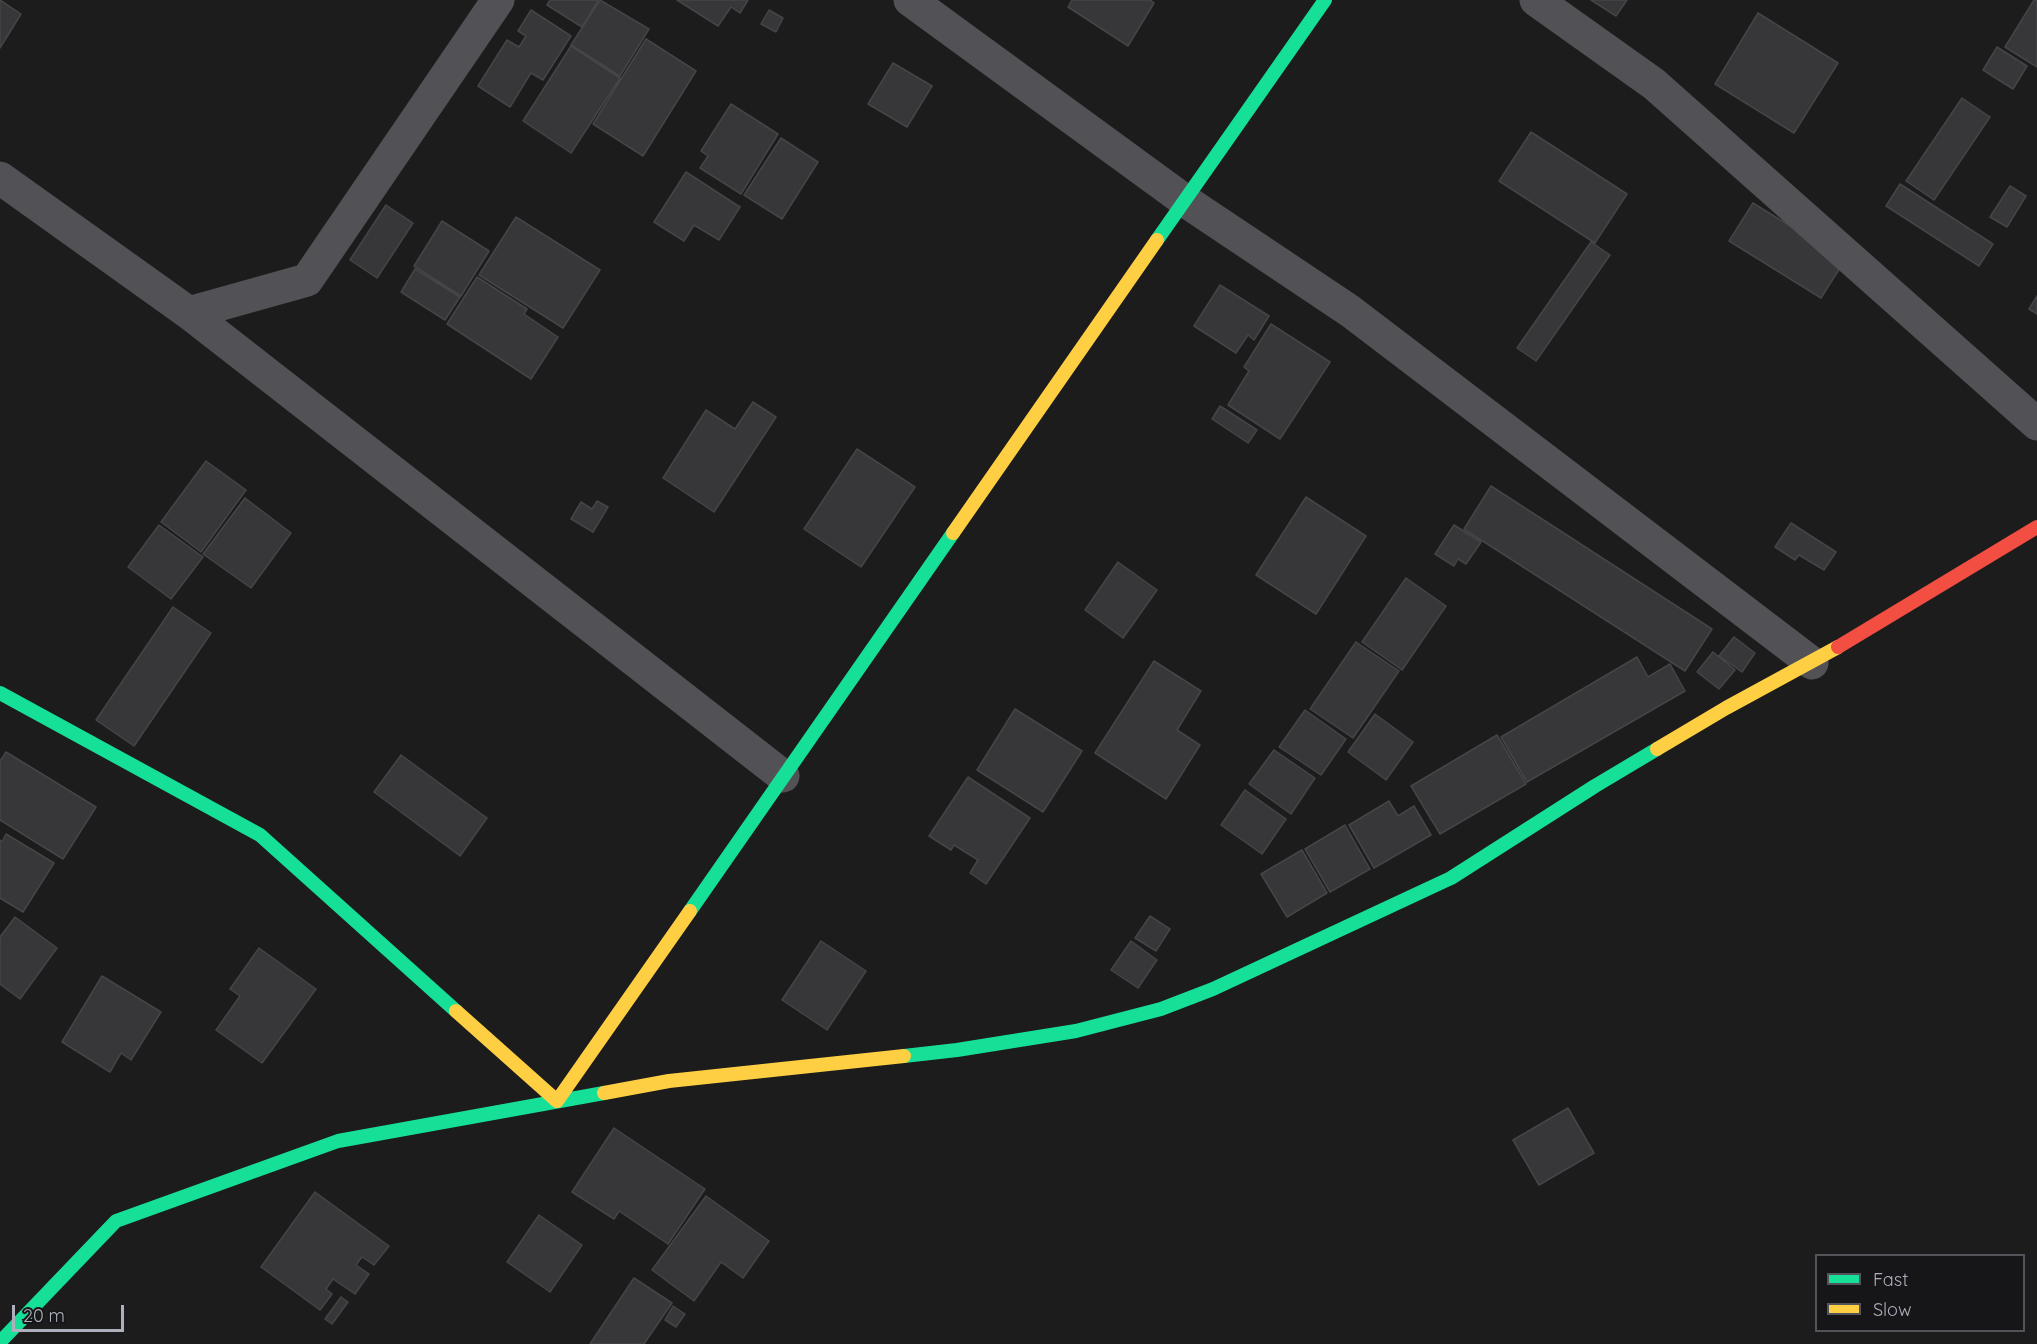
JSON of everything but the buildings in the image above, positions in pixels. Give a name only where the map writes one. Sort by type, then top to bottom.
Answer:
[{"type":"street","points":[[189,313],[307,280],[498,0]]},
{"type":"street","points":[[910,0],[1184,200],[1350,311],[1812,663]]},
{"type":"street","points":[[557,1101],[1325,0]]},
{"type":"street","points":[[1536,0],[1654,84],[2037,424]]},
{"type":"street","points":[[0,178],[189,313],[783,776]]},
{"type":"street","points":[[0,1342],[116,1221],[338,1141],[669,1081],[957,1050],[1076,1031],[1161,1009],[1261,968],[1451,878],[1595,786],[1696,726],[1812,663],[2037,527]]},
{"type":"street","points":[[0,693],[260,835],[557,1101]]},
{"type":"traffic: fast","points":[[1157,240],[1325,0]]},
{"type":"traffic: fast","points":[[690,911],[953,533]]},
{"type":"traffic: fast","points":[[0,693],[260,835],[456,1011]]},
{"type":"traffic: fast","points":[[904,1056],[1076,1031],[1161,1009],[1213,989],[1451,878],[1657,749]]},
{"type":"traffic: fast","points":[[0,1342],[116,1221],[338,1141],[604,1093]]},
{"type":"traffic: slow","points":[[953,533],[1157,240]]},
{"type":"traffic: slow","points":[[1657,749],[1726,708],[1838,647]]},
{"type":"traffic: slow","points":[[456,1011],[557,1101],[690,911]]},
{"type":"traffic: slow","points":[[604,1093],[669,1081],[904,1056]]},
{"type":"traffic: jam","points":[[1838,647],[2037,527]]}]
